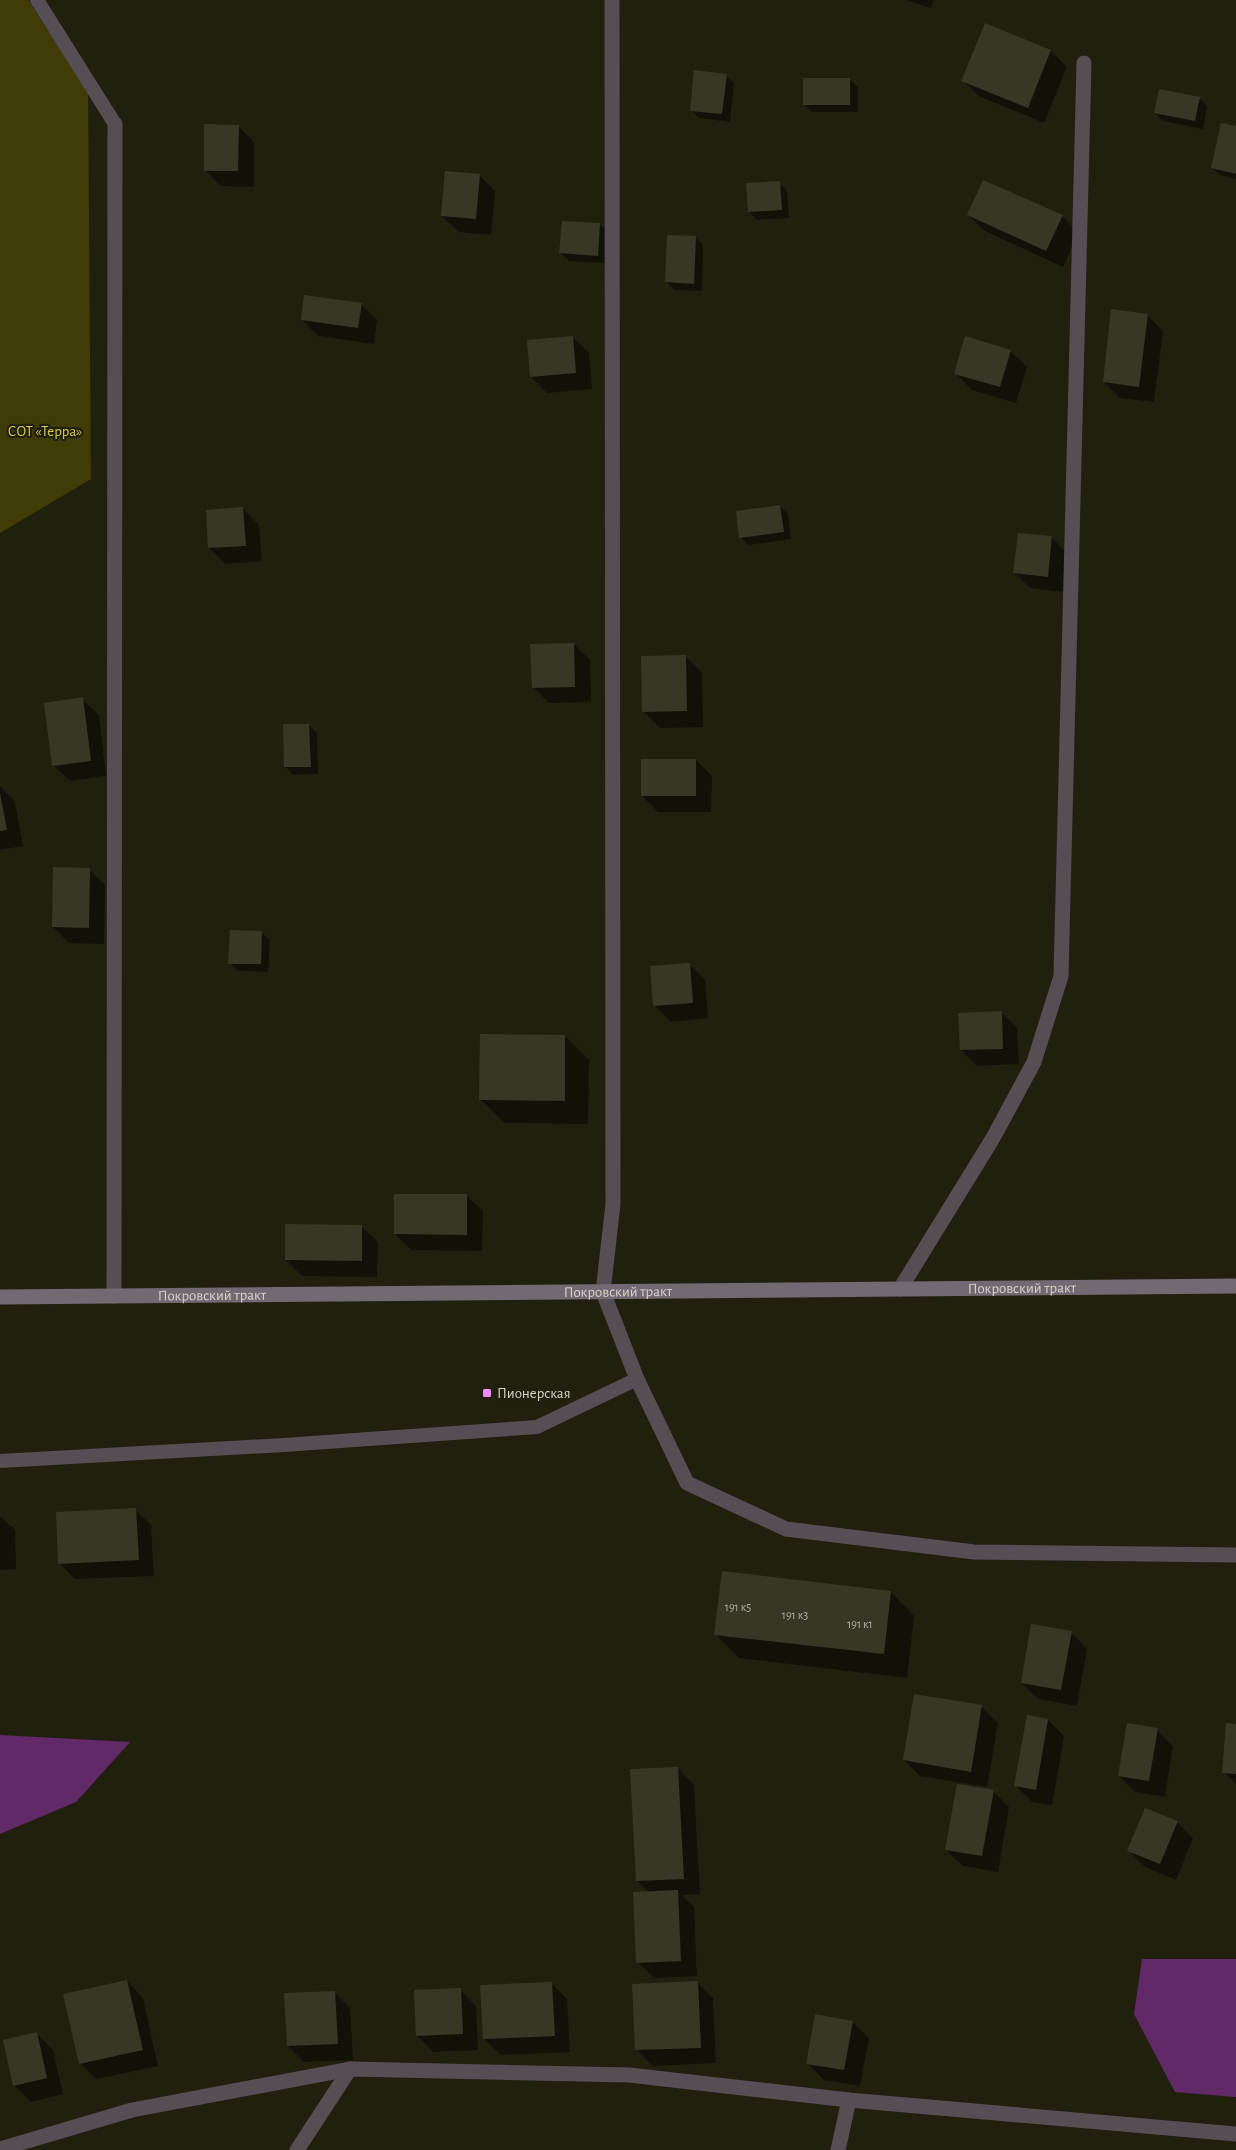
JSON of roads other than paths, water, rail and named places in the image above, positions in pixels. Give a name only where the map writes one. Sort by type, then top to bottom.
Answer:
[{"type":"main road","name":"Покровский тракт","points":[[0,1297],[1236,1286]]},
{"type":"street","points":[[612,0],[613,1204],[603,1292],[637,1379],[686,1484],[786,1529],[974,1552],[1236,1555]]},
{"type":"street","points":[[900,1288],[993,1138],[1034,1062],[1061,976],[1084,63]]},
{"type":"street","points":[[114,1296],[115,124]]},
{"type":"street","points":[[296,2150],[350,2069]]},
{"type":"street","points":[[0,2150],[132,2110],[350,2069],[629,2074],[849,2100],[1236,2134]]},
{"type":"street","points":[[838,2150],[849,2100]]},
{"type":"lane","points":[[37,0],[115,124]]},
{"type":"lane","points":[[0,1461],[274,1446],[537,1427],[637,1379]]},
{"type":"place","name":"Пионерская","points":[[487,1393]]},
{"type":"park label","name":"СОТ «Терра»","points":[[45,431]]}]
